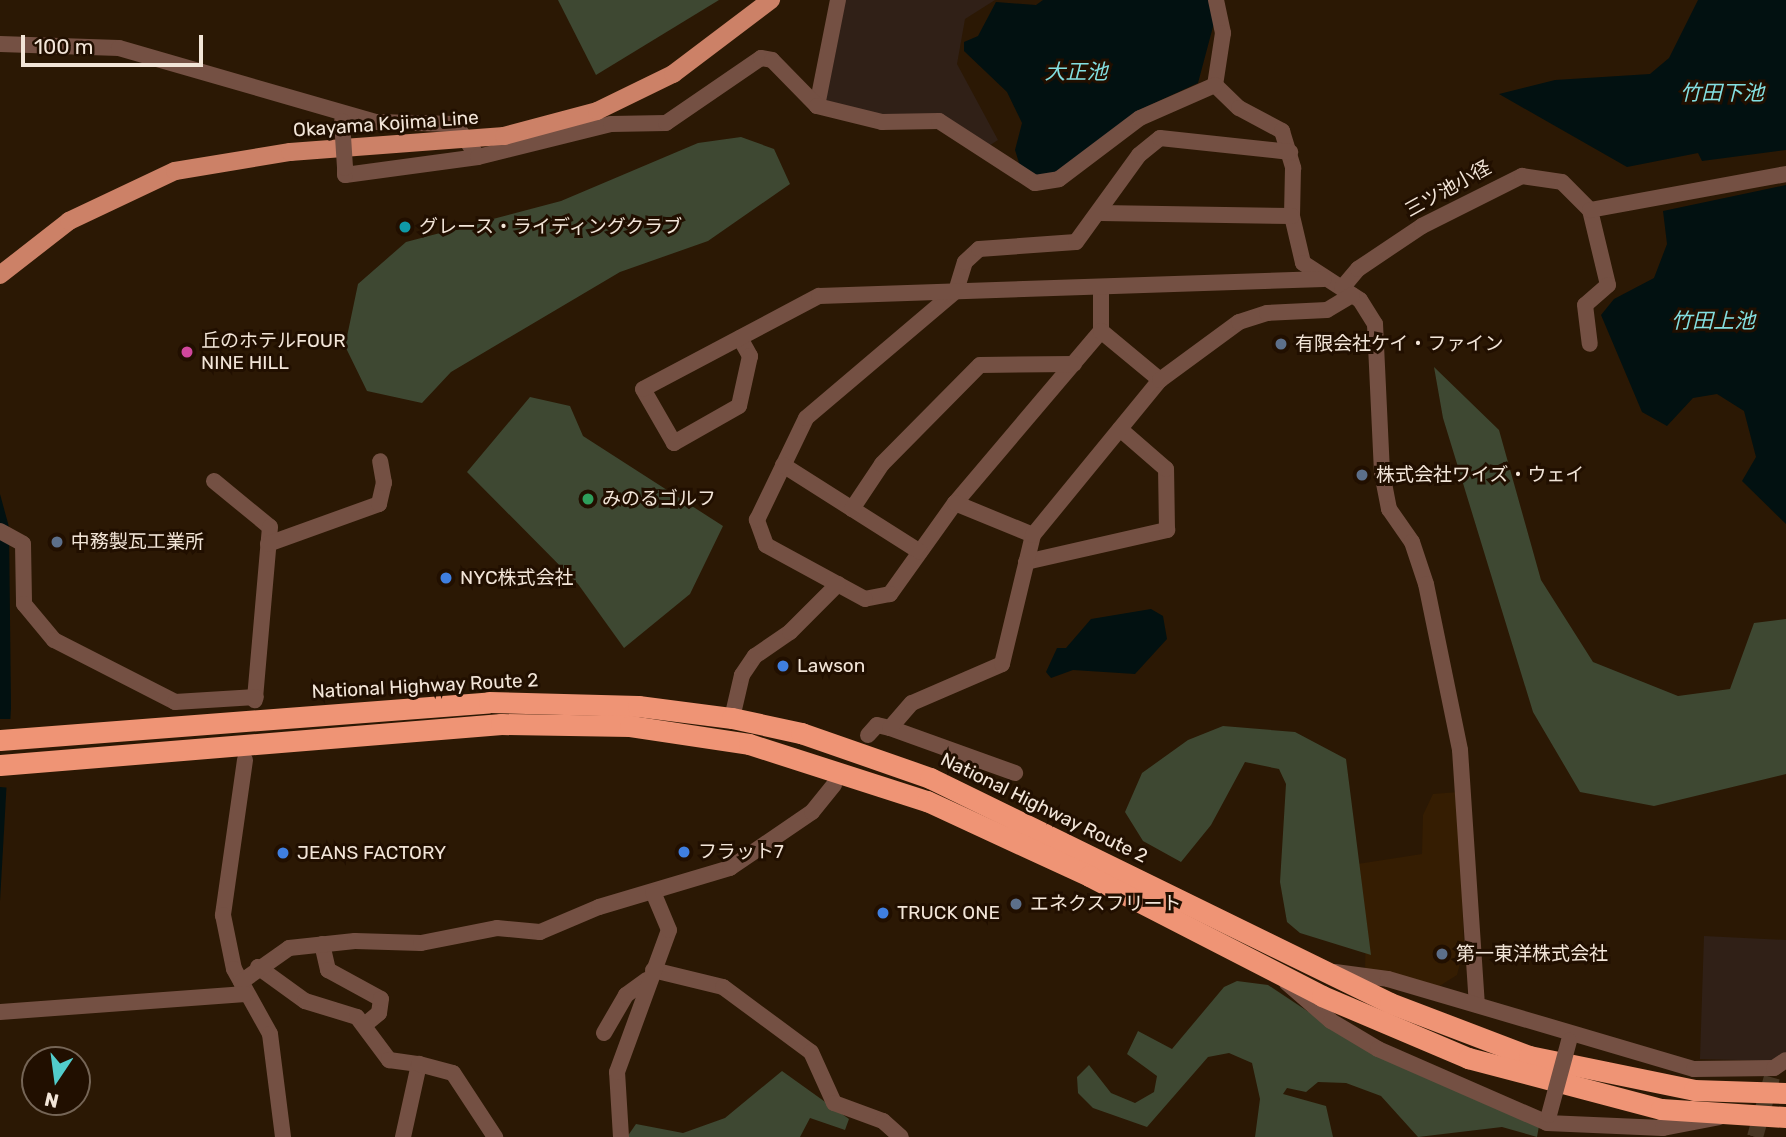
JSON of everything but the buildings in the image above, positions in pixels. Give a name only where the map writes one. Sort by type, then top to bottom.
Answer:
[{"type":"highway","name":"National Highway Route 2","points":[[6,739],[259,705],[524,701],[732,718],[860,751],[967,793],[1318,970],[1529,1056],[1786,1094]]},
{"type":"highway","points":[[6,764],[501,724],[630,726],[697,734],[803,758],[927,801],[1399,1031],[1529,1079],[1661,1109],[1786,1117]]},
{"type":"main road","name":"Okayama Kojima Line","points":[[0,275],[69,220],[176,171],[290,152],[470,140],[560,124],[636,93],[673,74],[771,0]]},
{"type":"street","points":[[817,106],[838,0]]},
{"type":"street","points":[[1215,85],[1223,33],[1216,0]]},
{"type":"street","points":[[0,44],[130,50],[209,78],[256,84],[342,115],[376,122],[455,124],[470,140],[478,157]]},
{"type":"street","points":[[342,115],[345,175],[478,157],[611,124],[666,123],[761,58],[772,60],[817,106],[882,122],[939,121],[1035,183],[1059,179],[1140,118],[1215,85]]},
{"type":"street","points":[[1215,85],[1238,108],[1282,131],[1290,152],[1292,216],[1303,262],[1324,279],[1347,292],[1375,324],[1385,485],[1426,584],[1460,750],[1477,1004]]},
{"type":"street","points":[[1101,287],[1101,331],[955,503],[920,552],[879,600],[838,584],[766,545],[758,533],[757,520],[806,418],[956,291],[965,262],[979,249],[1064,246],[1076,242],[1100,213],[1139,155],[1160,138],[1290,152]]},
{"type":"street","points":[[1590,344],[1585,305],[1608,285],[1590,210],[1786,174]]},
{"type":"street","name":"三ツ池小径","points":[[1033,535],[1160,380],[1239,322],[1267,313],[1327,310],[1347,292],[1358,269],[1422,226],[1522,176],[1562,182],[1590,210]]},
{"type":"street","points":[[1100,213],[1292,216]]},
{"type":"street","points":[[740,338],[750,356],[739,406],[674,443],[643,389],[819,296],[1324,279]]},
{"type":"street","points":[[1101,331],[1160,380]]},
{"type":"street","points":[[852,509],[882,464],[980,365],[1074,364]]},
{"type":"street","points":[[1026,562],[1167,530],[1166,469],[1120,429]]},
{"type":"street","points":[[268,544],[379,504],[384,483],[380,461]]},
{"type":"street","points":[[783,465],[920,552]]},
{"type":"street","points":[[214,481],[257,512],[270,527],[261,582],[259,705]]},
{"type":"street","points":[[890,728],[912,703],[1002,664],[1033,535],[955,503]]},
{"type":"street","points":[[5,531],[23,544],[24,604],[54,640],[176,702],[259,705]]},
{"type":"street","points":[[732,718],[742,675],[755,656],[790,632],[838,584]]},
{"type":"street","points":[[259,705],[261,676]]},
{"type":"street","points":[[867,735],[877,725],[890,728],[1015,773]]},
{"type":"street","points":[[245,760],[223,915],[243,988],[260,1009],[270,1034],[283,1137]]},
{"type":"street","points":[[0,1012],[243,988],[258,967],[289,948],[322,944],[421,943],[497,928],[540,932],[730,868],[812,812],[834,785]]},
{"type":"street","points":[[621,1137],[617,1072],[640,1020],[650,975],[669,930],[665,909],[653,892]]},
{"type":"street","points":[[322,944],[328,971],[381,999],[379,1013],[366,1024]]},
{"type":"street","points":[[258,967],[305,1001],[366,1024],[390,1060],[453,1073],[495,1137]]},
{"type":"street","points":[[1318,970],[1388,979],[1477,1004],[1694,1079],[1777,1068]]},
{"type":"street","points":[[1278,974],[1331,1021],[1378,1049],[1546,1125],[1664,1128],[1726,1115]]},
{"type":"street","points":[[604,1033],[626,995],[650,975],[723,987],[811,1052],[834,1103],[883,1121],[901,1137]]},
{"type":"street","points":[[1546,1125],[1571,1036]]},
{"type":"street","points":[[403,1137],[419,1064]]},
{"type":"shaded area","points":[[844,0],[995,0],[965,19],[957,64],[998,140],[987,147],[967,132],[832,107],[823,100]]},
{"type":"shaded area","points":[[1458,792],[1464,947],[1457,975],[1438,987],[1365,969],[1366,928],[1351,865],[1422,854],[1423,815],[1433,794]]},
{"type":"shaded area","points":[[1704,936],[1786,940],[1786,1054],[1775,1061],[1700,1059]]},
{"type":"green space","points":[[558,0],[719,0],[596,75]]},
{"type":"green space","points":[[741,137],[774,149],[790,184],[708,241],[620,272],[451,372],[422,403],[367,391],[345,346],[358,284],[406,242],[561,201],[698,143]]},
{"type":"green space","points":[[1434,367],[1499,430],[1541,580],[1593,662],[1678,696],[1730,689],[1754,623],[1786,619],[1786,774],[1654,806],[1580,792],[1533,712],[1443,418]]},
{"type":"green space","name":"みのるゴルフ","points":[[530,397],[570,406],[583,436],[723,526],[690,594],[624,648],[578,584],[467,472]]},
{"type":"green space","points":[[1223,726],[1295,732],[1346,759],[1371,955],[1300,933],[1287,922],[1280,882],[1286,784],[1279,769],[1245,762],[1211,825],[1181,862],[1143,841],[1125,812],[1142,773],[1188,740]]},
{"type":"green space","points":[[1237,981],[1268,985],[1372,1054],[1539,1126],[1537,1137],[1502,1127],[1418,1137],[1381,1096],[1346,1083],[1318,1082],[1306,1092],[1287,1088],[1283,1094],[1326,1106],[1333,1137],[1255,1137],[1260,1099],[1252,1063],[1229,1053],[1208,1057],[1147,1127],[1093,1108],[1078,1093],[1077,1077],[1089,1065],[1111,1093],[1135,1103],[1154,1092],[1157,1076],[1127,1054],[1138,1031],[1172,1049],[1224,987]]},
{"type":"green space","points":[[782,1071],[849,1119],[845,1130],[810,1118],[800,1137],[627,1137],[636,1124],[683,1133],[725,1118]]},
{"type":"water","name":"大正池","points":[[1043,0],[1209,0],[1214,23],[1198,83],[1137,111],[1055,177],[1032,175],[1020,166],[1015,150],[1022,123],[1007,92],[964,51],[964,42],[978,36],[996,2],[1036,5]]},
{"type":"water","name":"竹田下池","points":[[1698,0],[1786,0],[1786,150],[1702,161],[1698,153],[1627,167],[1499,94],[1555,80],[1650,74],[1669,58]]},
{"type":"water","name":"竹田上池","points":[[1786,185],[1786,524],[1742,481],[1756,457],[1744,411],[1717,394],[1693,398],[1667,426],[1642,412],[1601,315],[1614,299],[1654,278],[1667,244],[1663,211]]},
{"type":"water","points":[[0,494],[9,527],[11,708],[0,901]]},
{"type":"water","points":[[1151,609],[1163,616],[1167,639],[1135,674],[1073,670],[1051,678],[1046,672],[1057,648],[1066,648],[1091,619]]},
{"type":"pier","points":[[0,719],[12,719],[12,788],[0,787]]},
{"type":"tunnel","points":[[1755,1137],[1772,1077]]},
{"type":"place","name":"グレース・ライディングクラブ","points":[[405,227]]},
{"type":"place","name":"有限会社ケイ・ファイン","points":[[1281,344]]},
{"type":"place","name":"丘のホテルFOUR NINE HILL","points":[[187,352]]},
{"type":"place","name":"株式会社ワイズ・ウェイ","points":[[1362,475]]},
{"type":"place","name":"みのるゴルフ","points":[[588,499]]},
{"type":"place","name":"中務製瓦工業所","points":[[57,542]]},
{"type":"place","name":"NYC株式会社","points":[[446,578]]},
{"type":"place","name":"Lawson","points":[[783,666]]},
{"type":"place","name":"フラット7","points":[[684,852]]},
{"type":"place","name":"JEANS FACTORY","points":[[283,853]]},
{"type":"place","name":"エネクスフリート","points":[[1016,904]]},
{"type":"place","name":"TRUCK ONE","points":[[883,913]]},
{"type":"place","name":"第一東洋株式会社","points":[[1442,954]]}]
